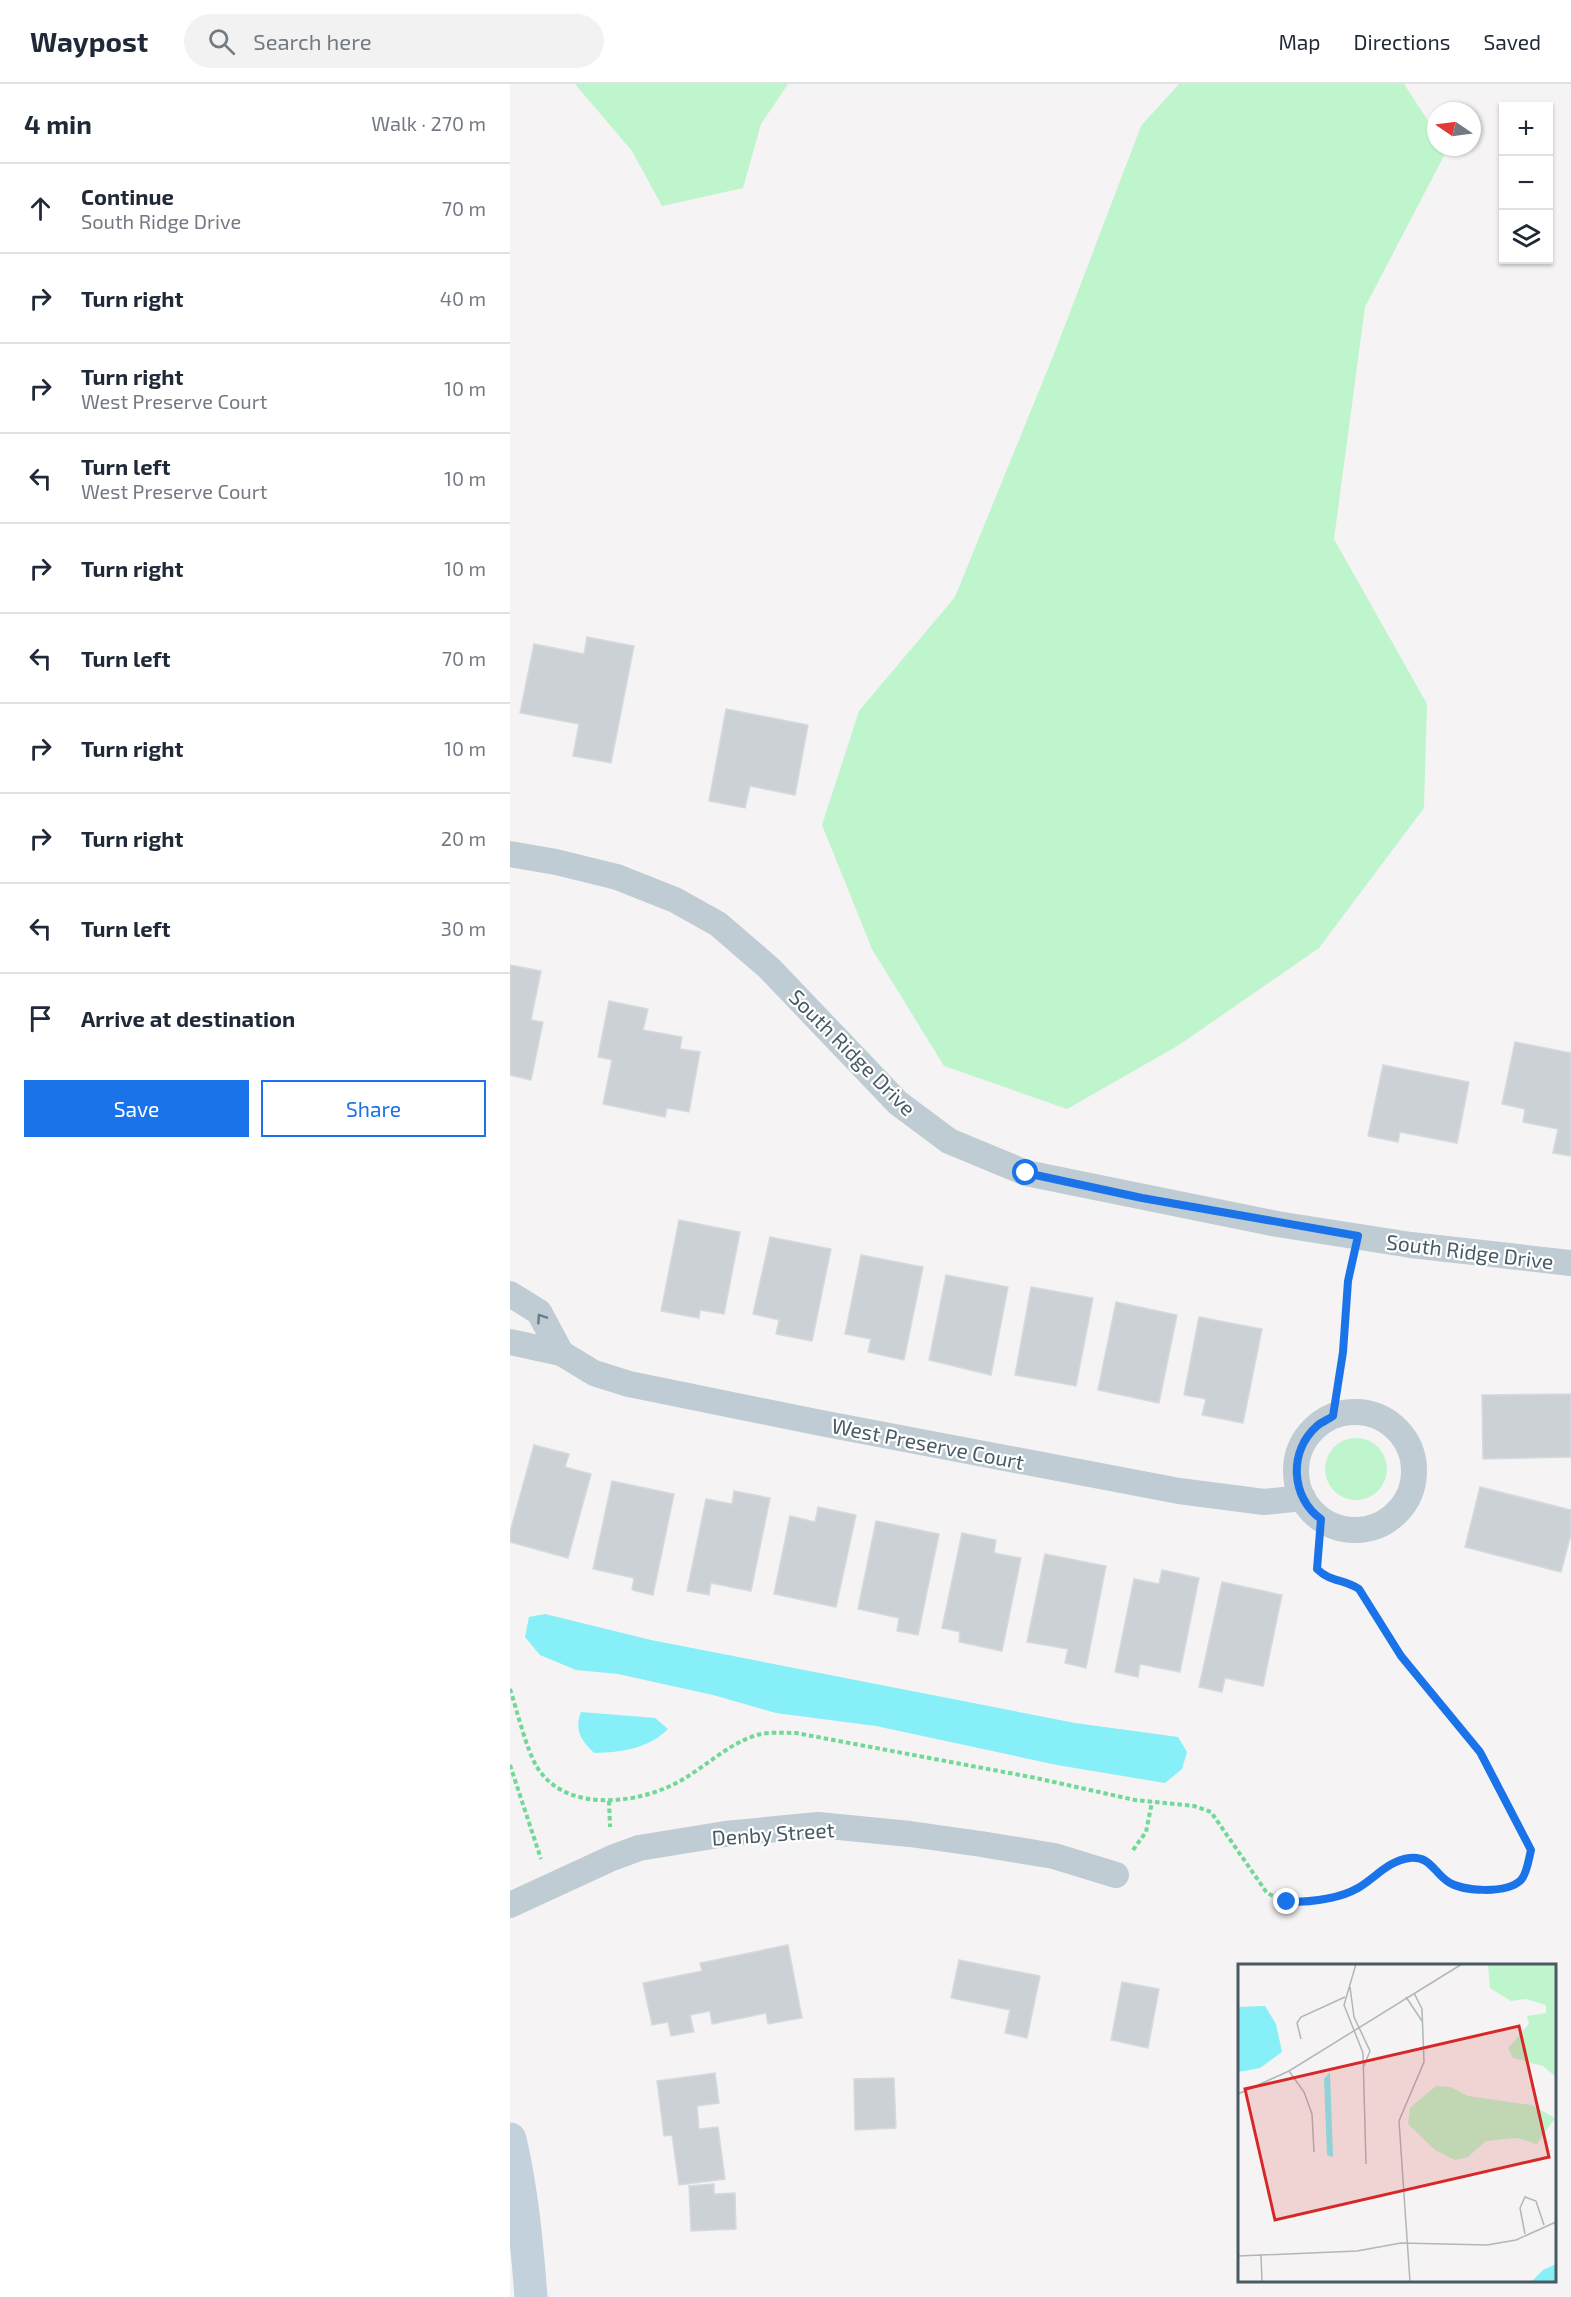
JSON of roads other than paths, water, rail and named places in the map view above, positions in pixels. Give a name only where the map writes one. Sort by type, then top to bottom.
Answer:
[{"type":"main road","points":[[510,2139],[526,2236],[531,2297]]},
{"type":"street","name":"South Ridge Drive","points":[[510,854],[556,862],[617,877],[675,900],[718,924],[769,968],[898,1103],[949,1141],[1026,1173],[1254,1219],[1411,1245],[1571,1263]]},
{"type":"street","points":[[510,1294],[539,1312],[561,1353]]},
{"type":"street","name":"West Preserve Court","points":[[510,1342],[561,1353],[594,1373],[629,1384],[821,1423],[1179,1491],[1264,1502],[1303,1498]]},
{"type":"street","points":[[1352,1412],[1372,1414],[1389,1423],[1403,1436],[1412,1454],[1414,1473],[1410,1492],[1400,1509],[1386,1522],[1368,1529],[1348,1530],[1329,1525],[1314,1514],[1303,1498],[1297,1479],[1297,1460],[1304,1442],[1317,1426],[1333,1416],[1352,1412]]},
{"type":"street","name":"Denby Street","points":[[510,1905],[639,1848],[725,1834],[818,1825],[910,1834],[1054,1856],[1116,1875]]},
{"type":"water","points":[[545,1614],[651,1640],[1075,1723],[1178,1737],[1187,1752],[1182,1769],[1165,1783],[1057,1765],[876,1726],[776,1713],[713,1695],[618,1674],[576,1670],[540,1655],[525,1637],[529,1617]]},
{"type":"water","points":[[581,1712],[655,1718],[668,1729],[652,1741],[634,1748],[594,1753],[580,1734],[578,1724]]}]
